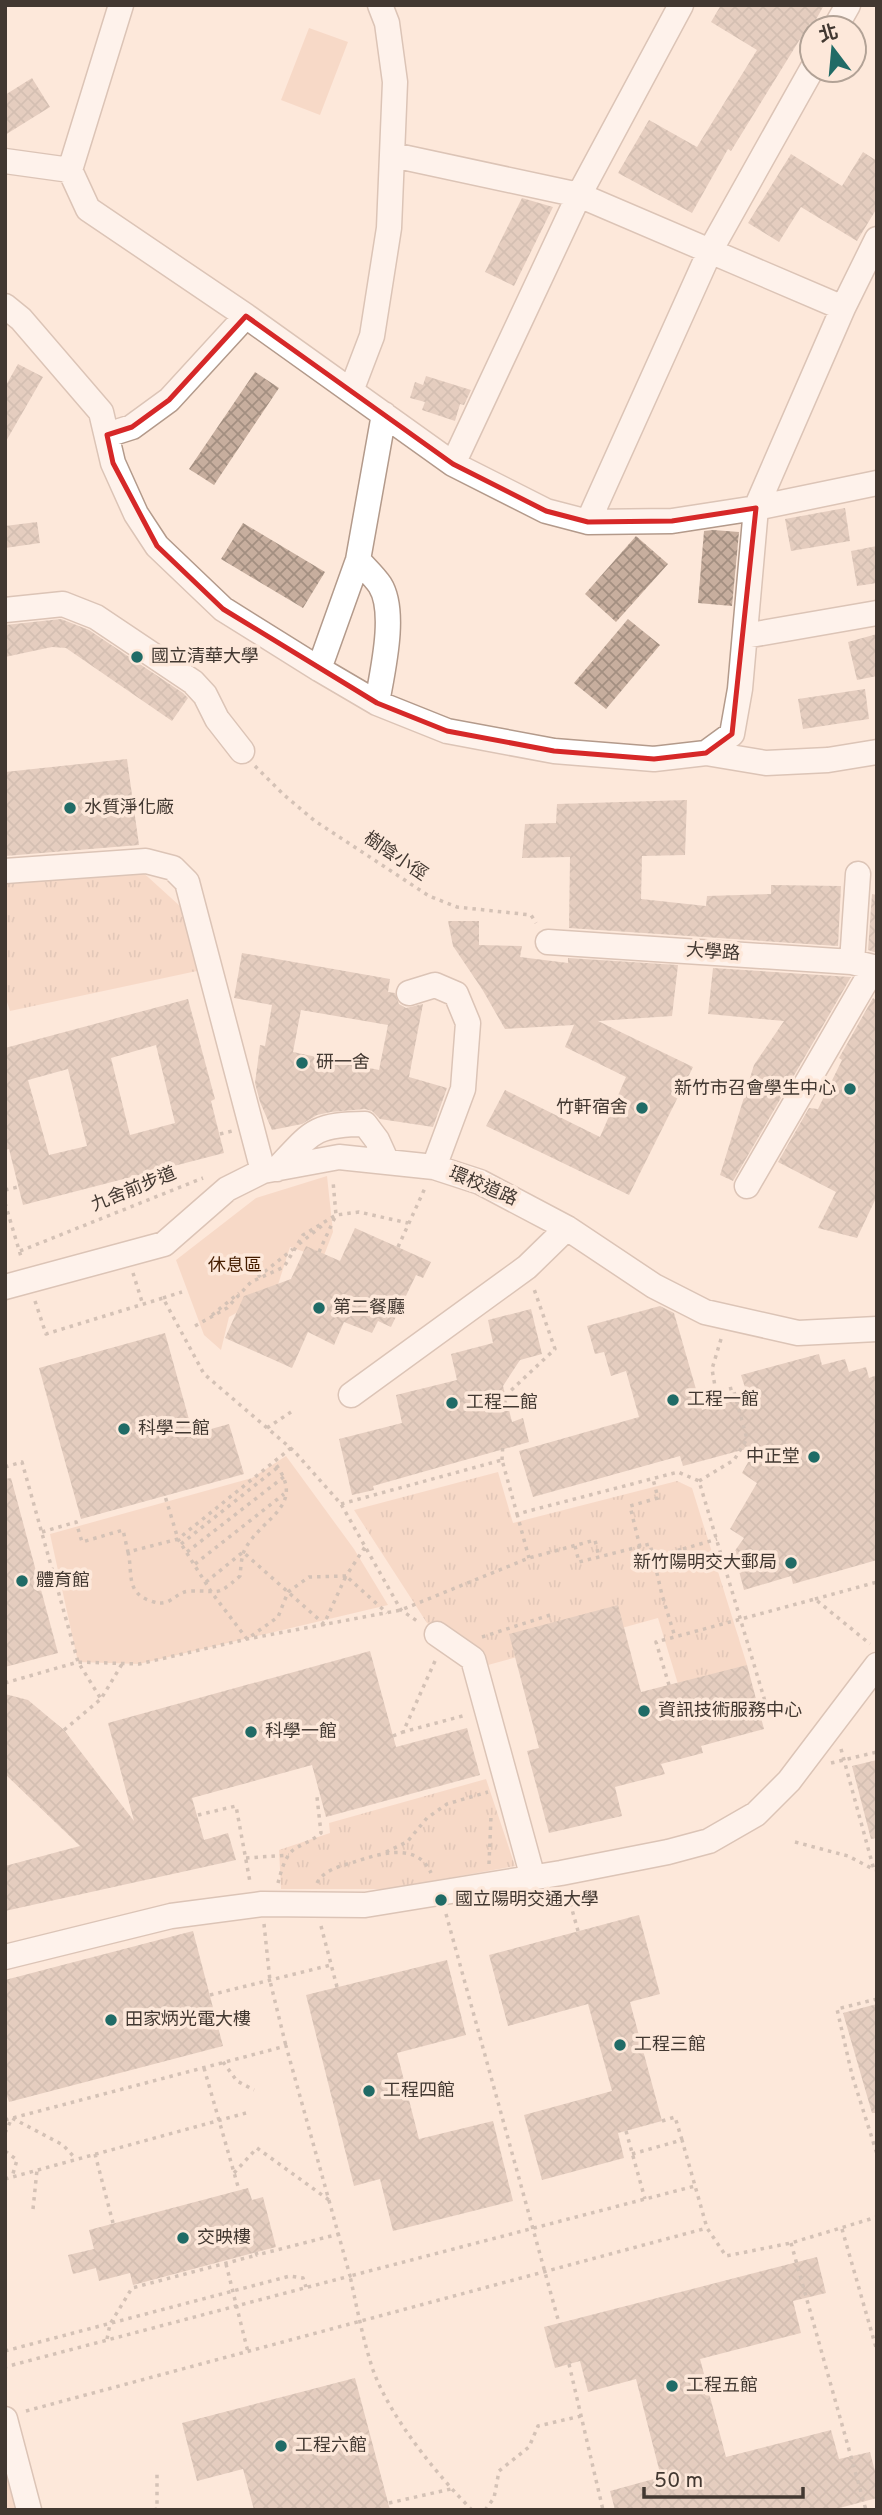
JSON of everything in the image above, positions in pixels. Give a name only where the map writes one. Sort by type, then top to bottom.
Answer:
[{"type":"street","points":[[121,5],[70,170],[88,209],[246,316],[453,464],[546,511],[588,522],[672,521],[756,508],[877,483]]},
{"type":"street","points":[[351,391],[372,336],[389,228],[395,82],[387,23],[380,5]]},
{"type":"street","points":[[453,464],[579,195],[681,5]]},
{"type":"street","points":[[588,522],[710,251],[804,84]]},
{"type":"street","points":[[393,155],[579,195],[843,308]]},
{"type":"street","points":[[5,161],[70,170]]},
{"type":"street","points":[[706,753],[732,734],[740,690],[756,508],[843,308],[877,239]]},
{"type":"street","points":[[5,306],[21,318],[101,412],[113,463],[136,514],[157,545],[223,609],[377,703],[447,731],[554,751],[654,759],[706,753],[766,763],[828,760],[877,752]]},
{"type":"street","points":[[107,435],[132,427],[169,400],[246,316]]},
{"type":"street","points":[[319,669],[358,560],[384,414]]},
{"type":"street","points":[[358,560],[381,586],[387,607],[377,703]]},
{"type":"street","points":[[5,610],[63,604],[96,617],[193,682],[205,695],[217,719],[242,751]]},
{"type":"street","points":[[745,636],[877,613]]},
{"type":"street","points":[[5,871],[146,861],[173,868],[187,882],[270,1170],[310,1133],[336,1124],[365,1124],[377,1140],[387,1162]]},
{"type":"street","points":[[747,1186],[868,966],[858,874]]},
{"type":"street","name":"大學路","points":[[548,942],[868,966]]},
{"type":"street","points":[[409,993],[435,985],[456,994],[468,1023],[463,1089],[434,1167]]},
{"type":"street","name":"環校道路","points":[[17,1284],[164,1244],[227,1189],[270,1170],[339,1157],[434,1167],[480,1182],[568,1228],[654,1286],[705,1312],[798,1333],[877,1329]]},
{"type":"street","points":[[351,1395],[527,1267],[568,1228]]},
{"type":"street","points":[[445,1640],[473,1659],[533,1878]]},
{"type":"street","points":[[5,1957],[263,1896],[365,1905],[436,1886],[533,1878],[655,1855],[709,1841],[756,1814],[789,1781],[877,1665]]},
{"type":"street","points":[[12,2416],[29,2510]]},
{"type":"path","name":"樹陰小徑","points":[[242,751],[284,795],[315,821],[410,885],[457,907],[531,915],[548,942]]},
{"type":"path","points":[[319,1252],[335,1214],[328,1159]]},
{"type":"path","points":[[398,1247],[434,1167]]},
{"type":"path","name":"九舍前步道","points":[[20,1251],[208,1176]]},
{"type":"path","points":[[5,1190],[18,1187]]},
{"type":"path","points":[[5,1203],[20,1251],[17,1284],[46,1334],[182,1292]]},
{"type":"path","points":[[195,1326],[227,1308],[251,1282],[284,1267],[303,1235],[335,1214],[359,1212],[408,1223]]},
{"type":"path","points":[[204,1321],[335,1214]]},
{"type":"path","points":[[128,1254],[142,1305]]},
{"type":"path","points":[[505,1396],[555,1349],[527,1267]]},
{"type":"path","points":[[163,1298],[204,1374],[291,1448],[341,1504],[401,1610],[445,1640],[550,1615]]},
{"type":"path","points":[[699,1481],[734,1460],[747,1439],[733,1388],[716,1392],[712,1369],[728,1317]]},
{"type":"path","points":[[267,1428],[291,1412]]},
{"type":"path","points":[[503,1442],[502,1460],[530,1559]]},
{"type":"path","points":[[128,1552],[177,1539],[291,1448]]},
{"type":"path","points":[[341,1504],[502,1460]]},
{"type":"path","points":[[5,1467],[22,1462],[78,1662],[101,1699]]},
{"type":"path","points":[[206,1582],[243,1552],[252,1538],[281,1509],[286,1492],[285,1476],[274,1462]]},
{"type":"path","points":[[181,1544],[278,1467]]},
{"type":"path","points":[[517,1514],[678,1472],[699,1481],[767,1708]]},
{"type":"path","points":[[187,1552],[285,1476]]},
{"type":"path","points":[[639,1547],[631,1506],[658,1498],[653,1479]]},
{"type":"path","points":[[195,1564],[286,1492]]},
{"type":"path","points":[[164,1496],[177,1539],[212,1593],[247,1639]]},
{"type":"path","points":[[42,1532],[76,1522],[82,1542],[123,1530],[131,1564],[129,1576],[134,1591],[142,1599],[160,1604],[171,1600],[180,1592],[212,1593],[225,1590],[240,1576],[243,1552]]},
{"type":"path","points":[[653,1556],[717,1539]]},
{"type":"path","points":[[5,1683],[78,1662],[139,1664],[247,1639],[401,1610],[530,1559],[595,1540],[599,1557]]},
{"type":"path","points":[[575,1546],[579,1562],[650,1544],[675,1637]]},
{"type":"path","points":[[324,1624],[346,1576],[365,1547]]},
{"type":"path","points":[[683,1549],[687,1565],[722,1556]]},
{"type":"path","points":[[243,1552],[324,1624]]},
{"type":"path","points":[[247,1639],[278,1617],[288,1591],[309,1577],[346,1576],[387,1612]]},
{"type":"path","points":[[669,1685],[656,1642],[877,1582]]},
{"type":"path","points":[[815,1599],[877,1650]]},
{"type":"path","points":[[403,1732],[445,1640]]},
{"type":"path","points":[[64,1730],[101,1699],[122,1664]]},
{"type":"path","points":[[393,1736],[487,1709]]},
{"type":"path","points":[[831,1763],[877,1752]]},
{"type":"path","points":[[844,1760],[876,1870]]},
{"type":"path","points":[[316,1884],[321,1875],[407,1842],[426,1818],[447,1804],[492,1791]]},
{"type":"path","points":[[263,1896],[293,1849],[312,1842],[321,1833],[317,1797],[321,1796]]},
{"type":"path","points":[[198,1815],[236,1806],[246,1857],[263,1896],[270,1981],[374,2372],[393,2410],[451,2489],[472,2510]]},
{"type":"path","points":[[489,1864],[491,1815]]},
{"type":"path","points":[[795,1842],[848,1856],[876,1870]]},
{"type":"path","points":[[386,1852],[407,1853],[421,1858],[430,1870],[436,1886],[559,2323]]},
{"type":"path","points":[[246,1857],[290,1855]]},
{"type":"path","points":[[568,1897],[578,1931]]},
{"type":"path","points":[[326,1946],[337,1987]]},
{"type":"path","points":[[209,1995],[331,1965]]},
{"type":"path","points":[[877,2000],[837,2009],[852,2076],[877,2154]]},
{"type":"path","points":[[5,2120],[286,2046]]},
{"type":"path","points":[[223,2062],[237,2081],[254,2090]]},
{"type":"path","points":[[204,2067],[239,2190]]},
{"type":"path","points":[[5,2179],[246,2113]]},
{"type":"path","points":[[662,2121],[675,2117],[707,2228],[726,2256],[791,2242],[877,2217]]},
{"type":"path","points":[[5,2133],[12,2118]]},
{"type":"path","points":[[12,2118],[63,2145],[76,2159]]},
{"type":"path","points":[[626,2131],[645,2199]]},
{"type":"path","points":[[632,2154],[682,2140]]},
{"type":"path","points":[[234,2174],[257,2148],[329,2200]]},
{"type":"path","points":[[5,2151],[17,2160],[12,2177]]},
{"type":"path","points":[[95,2154],[113,2223]]},
{"type":"path","points":[[33,2209],[37,2170]]},
{"type":"path","points":[[5,2367],[695,2186]]},
{"type":"path","points":[[12,2416],[545,2274],[707,2228]]},
{"type":"path","points":[[842,2228],[877,2351]]},
{"type":"path","points":[[107,2339],[110,2324],[132,2288],[339,2234]]},
{"type":"path","points":[[791,2242],[866,2510]]},
{"type":"path","points":[[226,2263],[248,2353]]},
{"type":"path","points":[[5,2351],[299,2276],[303,2278],[306,2287]]},
{"type":"path","points":[[569,2364],[603,2510]]},
{"type":"path","points":[[485,2510],[494,2498],[499,2471],[529,2447],[538,2426],[581,2416]]},
{"type":"path","points":[[154,2510],[157,2472]]},
{"type":"path","points":[[388,2504],[451,2489]]},
{"type":"highlighted area","points":[[246,316],[453,464],[546,511],[588,522],[672,521],[756,508],[732,734],[706,753],[654,759],[554,751],[447,731],[377,703],[223,609],[157,546],[113,463],[107,435],[132,427],[169,400]]},
{"type":"green space","points":[[309,28],[348,42],[320,115],[281,100]]},
{"type":"green space","points":[[137,867],[181,907],[197,971],[10,1011],[5,996],[5,877]]},
{"type":"green space","name":"休息區","points":[[327,1176],[333,1232],[323,1258],[290,1247],[276,1291],[229,1317],[221,1350],[204,1335],[176,1260],[256,1198]]},
{"type":"green space","points":[[286,1456],[354,1549],[388,1605],[139,1664],[78,1662],[50,1534],[252,1478]]},
{"type":"green space","points":[[498,1472],[513,1523],[677,1481],[692,1488],[747,1665],[749,1687],[684,1704],[658,1618],[488,1665],[427,1623],[354,1510]]},
{"type":"green space","points":[[486,1779],[515,1866],[388,1889],[281,1889],[279,1850],[330,1833],[329,1823]]},
{"type":"green space","points":[[5,2471],[16,2510],[5,2510]]},
{"type":"building","points":[[721,5],[824,5],[819,14],[798,14],[798,42],[731,151],[728,149],[692,213],[618,173],[649,120],[697,147],[757,50],[711,22]]},
{"type":"building","points":[[32,78],[50,107],[5,135],[5,95]]},
{"type":"building","points":[[863,152],[877,161],[877,208],[857,241],[801,207],[779,242],[748,223],[791,154],[842,186]]},
{"type":"building","points":[[522,198],[553,207],[514,286],[485,272]]},
{"type":"building","points":[[18,364],[43,377],[5,443],[5,387]]},
{"type":"building","points":[[255,372],[279,388],[214,485],[189,469]]},
{"type":"building","points":[[426,376],[471,390],[464,405],[460,404],[455,421],[422,410],[425,402],[410,398],[415,382],[423,385]]},
{"type":"building","points":[[845,508],[850,541],[791,551],[785,519]]},
{"type":"building","points":[[37,522],[40,543],[5,548],[5,526]]},
{"type":"building","points":[[243,523],[325,572],[303,608],[221,559]]},
{"type":"building","points":[[704,531],[739,532],[732,606],[698,603]]},
{"type":"building","points":[[636,536],[668,564],[616,622],[585,594]]},
{"type":"building","points":[[877,546],[877,583],[857,586],[851,551]]},
{"type":"building","points":[[61,619],[89,630],[183,693],[188,698],[172,721],[66,648],[52,647],[5,657],[5,625]]},
{"type":"building","points":[[628,619],[660,645],[606,709],[574,683]]},
{"type":"building","points":[[877,634],[877,676],[857,680],[848,642]]},
{"type":"building","points":[[865,689],[869,719],[803,729],[798,699]]},
{"type":"building","name":"水質淨化廠","points":[[127,759],[139,845],[5,856],[5,772]]},
{"type":"building","points":[[687,800],[685,855],[642,856],[641,899],[706,906],[707,896],[771,894],[771,885],[841,886],[838,946],[569,928],[570,857],[522,858],[525,824],[556,823],[557,804]]},
{"type":"building","points":[[872,894],[877,895],[877,953],[868,950]]},
{"type":"building","points":[[448,921],[479,921],[479,945],[522,946],[520,957],[568,963],[568,958],[678,965],[672,1016],[598,1021],[693,1067],[629,1195],[486,1126],[505,1090],[600,1137],[626,1077],[565,1047],[574,1025],[505,1029],[453,946]]},
{"type":"building","points":[[242,953],[390,979],[388,992],[395,993],[399,1004],[406,1008],[423,1004],[409,1077],[447,1088],[433,1127],[380,1119],[372,1111],[365,1109],[317,1115],[302,1124],[272,1130],[255,1083],[260,1045],[265,1046],[272,1005],[234,998]],"holes":[[[301,1010],[388,1025],[379,1070],[293,1052]]]},
{"type":"building","points":[[713,968],[851,977],[733,1181],[720,1175],[754,1065],[784,1021],[708,1014]]},
{"type":"building","points":[[873,998],[877,1001],[877,1196],[857,1238],[818,1228],[836,1192],[778,1162],[809,1108],[818,1109],[842,1060],[839,1058]]},
{"type":"building","points":[[188,999],[215,1099],[211,1101],[224,1153],[23,1205],[9,1149],[5,1150],[5,1048]],"holes":[[[156,1045],[175,1123],[130,1135],[111,1058]],[[68,1069],[87,1146],[49,1155],[28,1080]]]},
{"type":"building","name":"第二餐廳","points":[[355,1228],[431,1262],[423,1278],[416,1275],[391,1327],[378,1321],[372,1333],[344,1322],[334,1345],[308,1332],[292,1368],[225,1338],[244,1296],[291,1279],[306,1246],[340,1261]]},
{"type":"building","points":[[660,1306],[674,1313],[702,1410],[748,1397],[741,1375],[819,1354],[822,1365],[845,1359],[849,1372],[866,1367],[869,1378],[877,1375],[877,1560],[793,1584],[791,1576],[744,1590],[734,1552],[744,1538],[730,1529],[757,1483],[742,1473],[757,1446],[683,1466],[680,1456],[533,1497],[519,1451],[639,1417],[626,1371],[611,1376],[604,1352],[595,1354],[587,1326]]},
{"type":"building","name":"工程二館","points":[[531,1309],[542,1354],[520,1360],[503,1386],[512,1422],[523,1418],[529,1442],[373,1486],[374,1490],[352,1495],[339,1439],[402,1423],[396,1395],[457,1380],[451,1354],[493,1343],[488,1320]]},
{"type":"building","name":"科學二館","points":[[165,1333],[193,1434],[229,1424],[244,1474],[81,1519],[39,1368]]},
{"type":"building","name":"體育館","points":[[11,1478],[58,1653],[5,1667],[5,1479]]},
{"type":"building","name":"資訊技術服務中心","points":[[618,1605],[641,1692],[747,1665],[764,1729],[701,1746],[703,1753],[661,1764],[665,1774],[615,1787],[622,1816],[549,1833],[527,1751],[539,1748],[509,1634]]},
{"type":"building","name":"科學一館","points":[[370,1651],[396,1747],[467,1728],[480,1775],[326,1817],[312,1765],[192,1798],[204,1840],[228,1833],[236,1860],[5,1911],[5,1866],[80,1846],[5,1774],[5,1694],[28,1700],[64,1730],[134,1821],[108,1723]]},
{"type":"building","points":[[877,1760],[877,1838],[871,1839],[852,1766]]},
{"type":"building","name":"工程三館","points":[[639,1915],[660,1994],[630,2002],[662,2121],[618,2133],[624,2158],[542,2180],[524,2115],[612,2091],[588,2004],[508,2026],[489,1955]]},
{"type":"building","name":"田家炳光電大樓","points":[[193,1931],[223,2046],[9,2102],[5,2090],[5,1980]]},
{"type":"building","name":"工程四館","points":[[447,1960],[466,2035],[397,2053],[419,2139],[493,2121],[513,2201],[393,2231],[380,2179],[354,2186],[306,1995]]},
{"type":"building","points":[[877,2004],[877,2113],[872,2113],[843,2013]]},
{"type":"building","name":"交映樓","points":[[248,2188],[252,2200],[263,2197],[276,2247],[133,2285],[130,2273],[99,2281],[96,2268],[73,2274],[68,2255],[94,2249],[89,2230]]},
{"type":"building","name":"工程五館","points":[[817,2257],[826,2293],[793,2301],[801,2333],[700,2359],[726,2457],[831,2430],[839,2459],[870,2452],[877,2479],[877,2498],[832,2510],[615,2510],[610,2491],[661,2477],[636,2379],[588,2392],[580,2361],[555,2368],[544,2327]]},
{"type":"building","name":"工程六館","points":[[355,2378],[390,2510],[254,2510],[243,2469],[197,2481],[182,2423]]},
{"type":"place","name":"國立清華大學","points":[[137,657]]},
{"type":"place","name":"水質淨化廠","points":[[70,808]]},
{"type":"place","name":"研一舍","points":[[302,1063]]},
{"type":"place","name":"新竹市召會學生中心","points":[[850,1089]]},
{"type":"place","name":"竹軒宿舍","points":[[642,1108]]},
{"type":"place","name":"第二餐廳","points":[[319,1308]]},
{"type":"place","name":"工程一館","points":[[673,1400]]},
{"type":"place","name":"工程二館","points":[[452,1403]]},
{"type":"place","name":"科學二館","points":[[124,1429]]},
{"type":"place","name":"中正堂","points":[[814,1457]]},
{"type":"place","name":"新竹陽明交大郵局","points":[[791,1563]]},
{"type":"place","name":"體育館","points":[[22,1581]]},
{"type":"place","name":"資訊技術服務中心","points":[[644,1711]]},
{"type":"place","name":"科學一館","points":[[251,1732]]},
{"type":"place","name":"國立陽明交通大學","points":[[441,1900]]},
{"type":"place","name":"田家炳光電大樓","points":[[111,2020]]},
{"type":"place","name":"工程三館","points":[[620,2045]]},
{"type":"place","name":"工程四館","points":[[369,2091]]},
{"type":"place","name":"交映樓","points":[[183,2238]]},
{"type":"place","name":"工程五館","points":[[672,2386]]},
{"type":"place","name":"工程六館","points":[[281,2446]]}]
